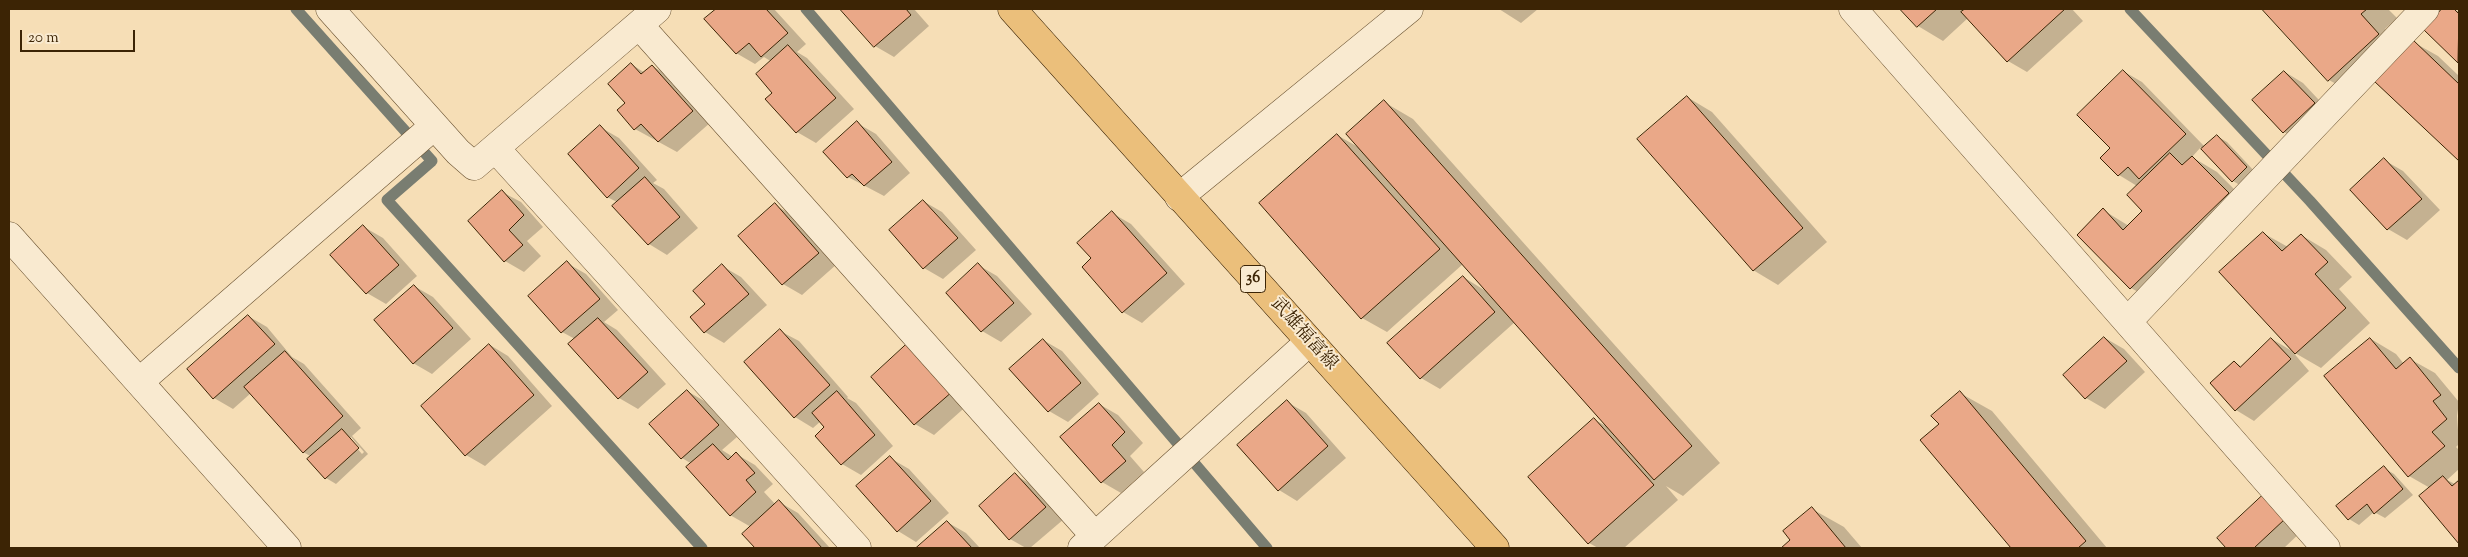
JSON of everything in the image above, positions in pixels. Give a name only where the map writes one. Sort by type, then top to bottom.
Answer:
[{"type":"main road","name":"武雄福富線","points":[[1012,9],[1495,548]]},
{"type":"street","points":[[330,9],[434,126],[474,166],[648,17],[1089,542],[1309,342]]},
{"type":"street","points":[[1179,197],[1409,9]]},
{"type":"street","points":[[1853,9],[2326,548]]},
{"type":"street","points":[[2128,321],[2425,9]]},
{"type":"street","points":[[139,382],[434,126]]},
{"type":"street","points":[[495,148],[857,548]]},
{"type":"street","points":[[9,236],[287,548]]},
{"type":"building","points":[[716,9],[766,9],[788,33],[761,57],[749,43],[736,54],[704,19]]},
{"type":"building","points":[[840,9],[906,9],[911,15],[874,47]]},
{"type":"building","points":[[1900,9],[1937,9],[1917,27]]},
{"type":"building","points":[[1965,9],[2065,9],[2007,62],[1961,12]]},
{"type":"building","points":[[2262,9],[2367,9],[2361,14],[2379,34],[2328,81]]},
{"type":"building","points":[[2442,9],[2454,9],[2459,14],[2458,63],[2423,29]]},
{"type":"building","points":[[2413,40],[2459,84],[2459,161],[2374,81]]},
{"type":"building","points":[[788,45],[836,98],[796,133],[765,99],[772,93],[756,74]]},
{"type":"building","points":[[631,63],[641,74],[652,65],[693,111],[658,142],[641,124],[634,130],[617,110],[625,103],[608,84]]},
{"type":"building","points":[[2123,70],[2186,134],[2139,179],[2128,167],[2118,176],[2100,158],[2110,148],[2077,115]]},
{"type":"building","points":[[2284,71],[2315,103],[2283,133],[2252,100]]},
{"type":"building","points":[[1687,96],[1803,228],[1753,271],[1637,139]]},
{"type":"building","points":[[1384,100],[1692,446],[1654,480],[1346,134]]},
{"type":"building","points":[[857,121],[892,162],[864,186],[852,174],[847,178],[823,152]]},
{"type":"building","points":[[600,125],[639,168],[607,198],[568,154]]},
{"type":"building","points":[[1337,134],[1440,249],[1361,319],[1259,203]]},
{"type":"building","points":[[2217,135],[2247,167],[2232,182],[2201,149]]},
{"type":"building","points":[[2170,153],[2182,165],[2192,156],[2229,193],[2130,289],[2077,235],[2103,208],[2123,230],[2142,211],[2127,195]]},
{"type":"building","points":[[2384,158],[2422,199],[2387,230],[2350,190]]},
{"type":"building","points":[[645,177],[680,217],[648,245],[612,206]]},
{"type":"building","points":[[502,190],[524,215],[509,230],[523,245],[504,262],[468,221]]},
{"type":"building","points":[[923,200],[958,238],[923,269],[889,230]]},
{"type":"building","points":[[775,203],[819,253],[782,285],[738,236]]},
{"type":"building","points":[[1112,211],[1167,273],[1122,313],[1082,267],[1091,258],[1077,243]]},
{"type":"building","points":[[363,225],[399,265],[366,294],[330,255]]},
{"type":"building","points":[[2263,232],[2282,251],[2301,234],[2328,262],[2315,274],[2346,308],[2295,354],[2219,272]]},
{"type":"building","points":[[567,261],[600,299],[561,333],[528,296]]},
{"type":"building","points":[[978,263],[1014,303],[981,332],[946,293]]},
{"type":"building","points":[[722,264],[749,294],[704,333],[690,317],[705,304],[693,291]]},
{"type":"building","points":[[1463,276],[1495,312],[1420,379],[1387,343]]},
{"type":"building","points":[[414,285],[453,328],[413,364],[374,320]]},
{"type":"building","points":[[248,315],[275,344],[213,399],[187,369]]},
{"type":"building","points":[[598,318],[648,372],[618,399],[568,344]]},
{"type":"building","points":[[780,329],[830,385],[794,418],[744,362]]},
{"type":"building","points":[[2104,337],[2127,361],[2085,399],[2063,375]]},
{"type":"building","points":[[2271,338],[2291,359],[2235,411],[2210,383],[2234,361],[2240,367]]},
{"type":"building","points":[[2370,338],[2396,369],[2410,357],[2441,395],[2433,401],[2447,419],[2432,432],[2445,446],[2408,477],[2324,376]]},
{"type":"building","points":[[1043,339],[1081,383],[1048,412],[1009,369]]},
{"type":"building","points":[[909,342],[953,391],[914,425],[871,377]]},
{"type":"building","points":[[489,344],[534,395],[465,456],[421,406]]},
{"type":"building","points":[[285,351],[343,416],[303,453],[244,387]]},
{"type":"building","points":[[687,390],[719,425],[681,459],[649,424]]},
{"type":"building","points":[[837,391],[875,435],[841,465],[815,436],[824,427],[812,413]]},
{"type":"building","points":[[1960,391],[2086,541],[2078,548],[2011,548],[1920,440],[1939,424],[1931,416]]},
{"type":"building","points":[[1287,400],[1328,446],[1278,491],[1237,445]]},
{"type":"building","points":[[1099,403],[1125,432],[1112,445],[1126,461],[1101,483],[1060,437]]},
{"type":"building","points":[[1594,418],[1654,485],[1588,544],[1528,477]]},
{"type":"building","points":[[342,429],[359,448],[325,479],[307,459]]},
{"type":"building","points":[[713,444],[728,460],[736,452],[755,473],[746,480],[756,492],[730,516],[686,467]]},
{"type":"building","points":[[890,456],[931,501],[897,532],[856,486]]},
{"type":"building","points":[[2384,466],[2403,489],[2374,514],[2367,504],[2348,520],[2336,506]]},
{"type":"building","points":[[1015,473],[1046,507],[1009,540],[979,506]]},
{"type":"building","points":[[2443,476],[2452,486],[2459,480],[2459,544],[2419,496]]},
{"type":"building","points":[[2263,495],[2285,519],[2254,548],[2226,548],[2217,538]]},
{"type":"building","points":[[779,500],[822,548],[755,548],[742,534]]},
{"type":"building","points":[[1812,507],[1846,548],[1781,548],[1790,540],[1783,531]]},
{"type":"building","points":[[947,521],[972,548],[916,548]]},
{"type":"waterway","points":[[296,9],[432,161],[387,200],[702,548]]},
{"type":"waterway","points":[[806,9],[1267,548]]},
{"type":"waterway","points":[[2130,9],[2310,201],[2459,368]]}]
